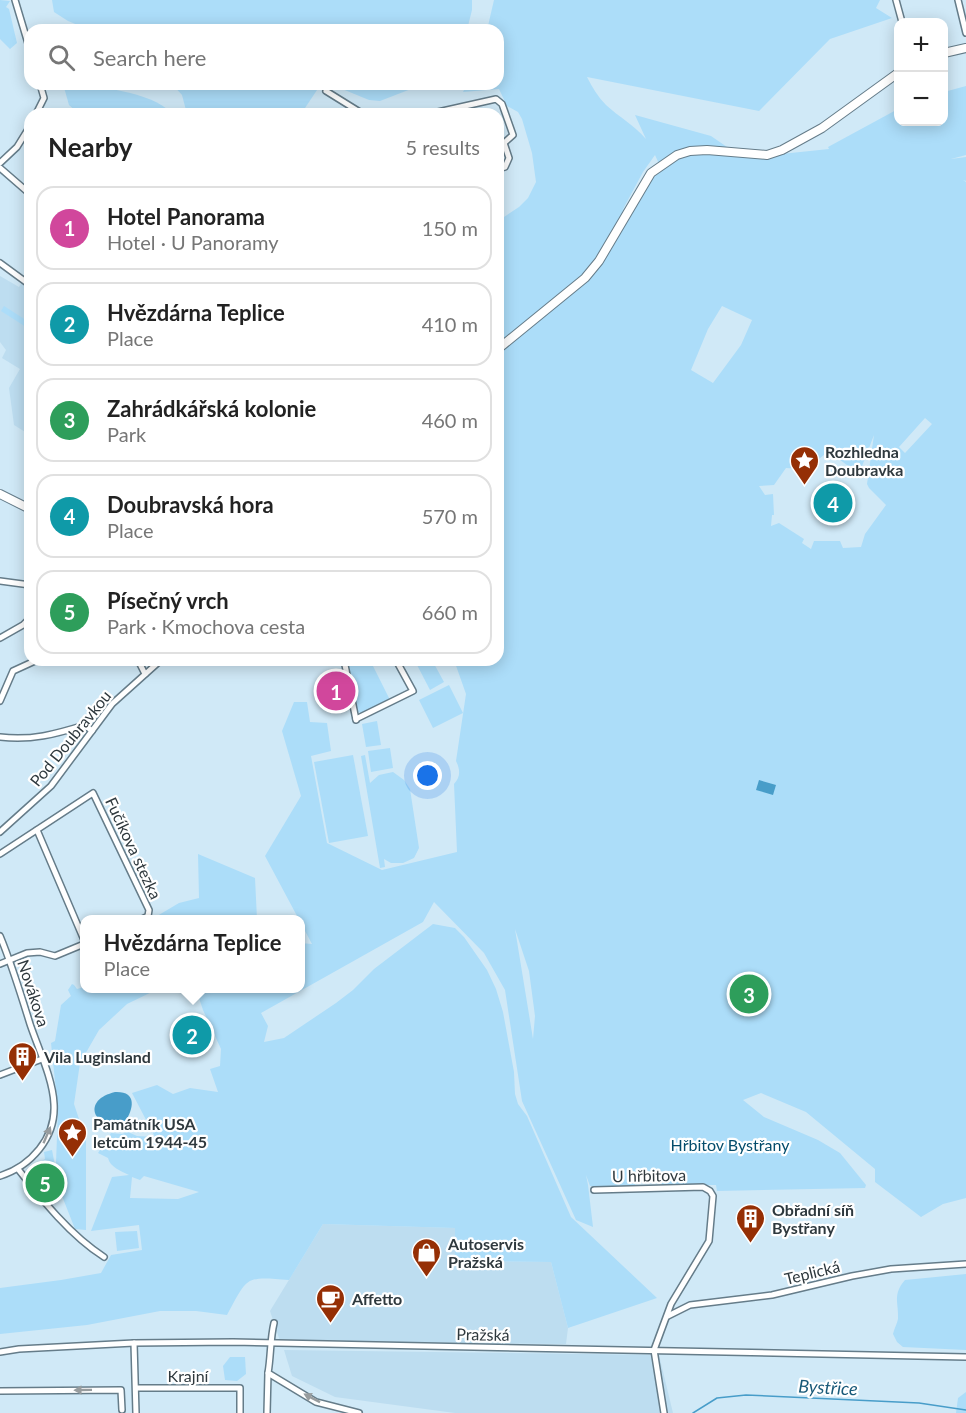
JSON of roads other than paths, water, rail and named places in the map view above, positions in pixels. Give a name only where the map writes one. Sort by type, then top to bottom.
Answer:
[{"type":"street","points":[[15,0],[24,30]]},
{"type":"street","points":[[896,0],[901,18]]},
{"type":"street","points":[[958,0],[966,33]]},
{"type":"street","points":[[948,52],[966,48]]},
{"type":"street","points":[[504,344],[585,278],[599,261],[651,173],[677,155],[698,150],[767,155],[782,150],[822,128],[894,76]]},
{"type":"street","points":[[39,108],[44,98],[42,90]]},
{"type":"street","points":[[326,91],[353,108]]},
{"type":"street","points":[[456,108],[496,99],[503,108]]},
{"type":"street","points":[[504,110],[513,135],[504,142]]},
{"type":"street","points":[[24,136],[0,165],[24,188]]},
{"type":"street","points":[[504,149],[509,158],[504,167]]},
{"type":"street","points":[[0,264],[24,281]]},
{"type":"street","points":[[0,494],[24,506]]},
{"type":"street","points":[[0,581],[24,584]]},
{"type":"street","points":[[0,638],[24,625]]},
{"type":"street","points":[[0,701],[14,671],[24,666]]},
{"type":"street","points":[[141,666],[145,674]]},
{"type":"street","name":"Pod Doubravkou","points":[[0,832],[51,786],[112,704],[154,666]]},
{"type":"street","points":[[345,666],[356,720],[413,691],[399,666]]},
{"type":"street","points":[[0,737],[20,739],[49,736],[85,725],[92,731]]},
{"type":"street","name":"Fučíkova stezka","points":[[37,830],[93,793],[146,903],[148,915]]},
{"type":"street","points":[[0,855],[37,830],[80,932]]},
{"type":"street","name":"Novákova","points":[[0,936],[42,1059],[54,1104],[46,1140],[30,1159],[18,1168],[0,1176]]},
{"type":"street","points":[[0,964],[33,952],[55,956],[80,944]]},
{"type":"street","points":[[0,1076],[42,1059]]},
{"type":"street","points":[[18,1168],[65,1224],[90,1248],[104,1257]]},
{"type":"street","name":"U hřbitova","points":[[594,1190],[703,1187],[713,1196],[710,1241],[671,1304],[668,1316]]},
{"type":"street","name":"Teplická","points":[[668,1316],[691,1305],[772,1295],[891,1269],[966,1264]]},
{"type":"street","points":[[664,1413],[654,1350],[668,1316]]},
{"type":"street","points":[[267,1413],[267,1373],[272,1355],[270,1342],[274,1323]]},
{"type":"street","name":"Pražská","points":[[0,1352],[19,1348],[134,1343],[270,1342],[966,1357]]},
{"type":"street","points":[[134,1343],[136,1413]]},
{"type":"street","points":[[267,1373],[316,1402],[359,1413]]},
{"type":"street","name":"Krajní","points":[[136,1388],[240,1388],[240,1413]]},
{"type":"street","points":[[0,1391],[122,1390],[122,1410]]},
{"type":"waterway","name":"Bystřice","points":[[693,1413],[717,1398],[746,1395],[919,1403],[966,1410]]},
{"type":"place","name":"Rozhledna Doubravka","points":[[804,486]]},
{"type":"place","name":"Doubravská hora","points":[[833,503]]},
{"type":"place","name":"Hotel Panorama","points":[[336,691]]},
{"type":"place","name":"Zahrádkářská kolonie","points":[[749,994]]},
{"type":"place","name":"Hvězdárna Teplice","points":[[192,1035]]},
{"type":"place","name":"Vila Luginsland","points":[[23,1082]]},
{"type":"place","name":"Památník USA letcům 1944-45","points":[[72,1158]]},
{"type":"place","name":"Písečný vrch","points":[[45,1183]]},
{"type":"place","name":"Obřadní síň Bystřany","points":[[751,1244]]},
{"type":"place","name":"Autoservis Pražská","points":[[427,1278]]},
{"type":"place","name":"Affetto","points":[[331,1324]]},
{"type":"park label","name":"Hřbitov Bystřany","points":[[730,1144]]}]
